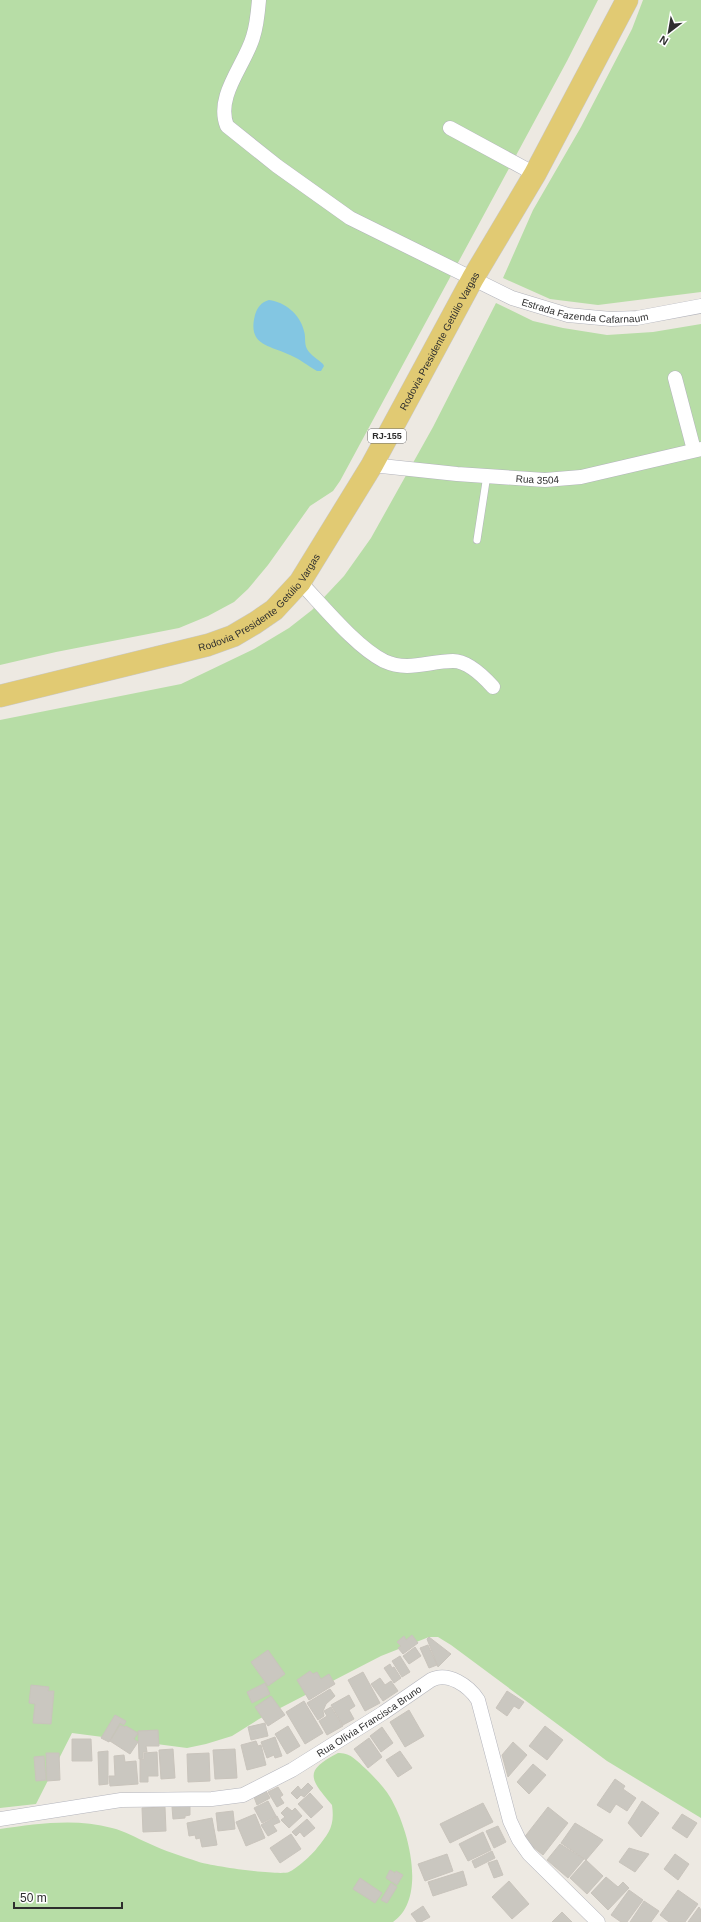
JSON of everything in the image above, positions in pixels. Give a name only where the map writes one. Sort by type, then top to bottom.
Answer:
[{"type":"main road","name":"Rodovia Presidente Getúlio Vargas","points":[[0,696],[201,646],[233,636],[274,610],[300,582],[372,465],[474,278],[535,174],[627,0]]},
{"type":"street","name":"Estrada Fazenda Cafarnaum","points":[[258,0],[258,14],[253,37],[231,85],[224,106],[223,117],[227,126],[277,166],[350,218],[512,298],[568,315],[611,319],[638,318],[701,306]]},
{"type":"street","points":[[450,128],[535,174]]},
{"type":"street","points":[[675,378],[697,449]]},
{"type":"street","name":"Rua 3504","points":[[372,465],[545,480],[581,477],[697,449]]},
{"type":"street","points":[[300,582],[362,646],[386,661],[415,666],[455,661],[465,664],[486,678],[493,688]]},
{"type":"street","name":"Rua Olívia Francisca Bruno","points":[[0,1819],[121,1800],[218,1798],[243,1795],[292,1770],[383,1713],[436,1677],[450,1678],[465,1686],[478,1700],[510,1821],[519,1840],[529,1854],[598,1922]]},
{"type":"lane","points":[[477,540],[487,475]]},
{"type":"green space","points":[[0,0],[598,0],[567,61],[340,481],[333,491],[310,506],[268,565],[248,589],[234,602],[208,616],[179,628],[56,652],[0,665]]},
{"type":"green space","points":[[643,0],[701,0],[701,292],[598,305],[550,299],[503,278],[533,210],[581,127],[632,29]]},
{"type":"green space","points":[[496,303],[533,321],[563,328],[607,335],[653,332],[701,324],[701,1818],[607,1761],[451,1645],[438,1637],[429,1637],[381,1656],[259,1719],[232,1736],[206,1744],[187,1748],[72,1733],[36,1804],[0,1808],[0,720],[181,684],[254,649],[289,628],[312,610],[344,576],[371,538],[433,427]]},
{"type":"green space","points":[[338,1753],[346,1754],[353,1758],[379,1782],[390,1797],[403,1826],[408,1843],[412,1880],[410,1897],[404,1911],[393,1922],[0,1922],[0,1829],[56,1823],[84,1823],[98,1825],[121,1831],[160,1848],[206,1864],[260,1872],[289,1872],[300,1865],[315,1851],[330,1829],[333,1818],[332,1805],[315,1782],[314,1776],[319,1765]]},
{"type":"water","points":[[269,300],[286,306],[299,319],[304,331],[307,349],[310,354],[324,366],[321,371],[317,371],[297,358],[268,346],[257,339],[254,333],[253,325],[255,315],[260,306]]},
{"type":"building","points":[[412,1635],[418,1643],[403,1654],[398,1648],[401,1646],[397,1642],[404,1636],[406,1640]]},
{"type":"building","points":[[429,1637],[451,1654],[438,1667],[427,1639]]},
{"type":"building","points":[[428,1645],[437,1665],[429,1668],[420,1648]]},
{"type":"building","points":[[415,1647],[421,1656],[409,1664],[403,1656]]},
{"type":"building","points":[[268,1650],[285,1674],[268,1686],[251,1662]]},
{"type":"building","points":[[400,1656],[410,1672],[402,1677],[392,1661]]},
{"type":"building","points":[[390,1664],[392,1668],[394,1667],[401,1678],[394,1683],[384,1668]]},
{"type":"building","points":[[310,1671],[313,1674],[317,1672],[321,1679],[329,1674],[335,1684],[309,1700],[297,1680]]},
{"type":"building","points":[[363,1672],[380,1703],[365,1711],[348,1680]]},
{"type":"building","points":[[380,1678],[385,1685],[391,1681],[398,1691],[383,1701],[371,1684]]},
{"type":"building","points":[[265,1683],[270,1694],[252,1703],[247,1692]]},
{"type":"building","points":[[31,1685],[49,1687],[48,1691],[54,1691],[51,1724],[33,1723],[35,1704],[29,1703]]},
{"type":"building","points":[[330,1689],[335,1696],[326,1704],[323,1711],[324,1716],[318,1720],[307,1703]]},
{"type":"building","points":[[507,1691],[524,1702],[519,1709],[514,1706],[507,1716],[496,1708]]},
{"type":"building","points":[[349,1695],[355,1706],[349,1710],[354,1719],[343,1725],[331,1705]]},
{"type":"building","points":[[271,1696],[285,1715],[268,1726],[255,1707]]},
{"type":"building","points":[[304,1701],[323,1733],[305,1744],[286,1712]]},
{"type":"building","points":[[331,1707],[343,1726],[327,1735],[319,1721],[327,1716],[324,1711]]},
{"type":"building","points":[[409,1710],[424,1736],[405,1747],[390,1722]]},
{"type":"building","points":[[115,1715],[126,1721],[124,1725],[120,1723],[109,1742],[101,1738]]},
{"type":"building","points":[[265,1723],[268,1736],[251,1740],[248,1727]]},
{"type":"building","points":[[120,1725],[126,1726],[138,1733],[134,1739],[138,1742],[130,1754],[110,1741]]},
{"type":"building","points":[[288,1726],[300,1746],[287,1754],[275,1734]]},
{"type":"building","points":[[545,1726],[563,1740],[547,1760],[529,1746]]},
{"type":"building","points":[[382,1727],[393,1743],[381,1752],[370,1736]]},
{"type":"building","points":[[158,1730],[159,1746],[146,1746],[147,1752],[143,1752],[143,1758],[139,1759],[138,1731]]},
{"type":"building","points":[[275,1737],[282,1756],[275,1758],[274,1755],[267,1758],[261,1742]]},
{"type":"building","points":[[369,1738],[382,1757],[368,1768],[354,1749]]},
{"type":"building","points":[[72,1739],[91,1739],[92,1761],[72,1761]]},
{"type":"building","points":[[256,1741],[258,1746],[261,1745],[266,1765],[247,1770],[241,1745]]},
{"type":"building","points":[[513,1742],[527,1755],[508,1777],[502,1755]]},
{"type":"building","points":[[173,1749],[175,1778],[161,1779],[159,1750]]},
{"type":"building","points":[[235,1749],[237,1778],[215,1779],[213,1750]]},
{"type":"building","points":[[108,1751],[108,1784],[99,1785],[98,1752]]},
{"type":"building","points":[[400,1751],[412,1768],[398,1777],[386,1760]]},
{"type":"building","points":[[157,1752],[158,1776],[148,1776],[148,1782],[140,1782],[140,1759],[144,1759],[144,1753]]},
{"type":"building","points":[[46,1753],[59,1753],[60,1780],[47,1781]]},
{"type":"building","points":[[209,1753],[210,1781],[188,1782],[187,1754]]},
{"type":"building","points":[[124,1755],[125,1762],[136,1761],[138,1784],[110,1786],[109,1776],[115,1776],[114,1756]]},
{"type":"building","points":[[44,1756],[46,1780],[36,1781],[34,1757]]},
{"type":"building","points":[[533,1764],[546,1775],[529,1794],[517,1782]]},
{"type":"building","points":[[615,1779],[625,1786],[623,1789],[636,1798],[627,1811],[616,1804],[610,1813],[597,1805]]},
{"type":"building","points":[[308,1783],[313,1788],[304,1797],[301,1795],[297,1799],[291,1793],[298,1786],[301,1790]]},
{"type":"building","points":[[278,1787],[283,1795],[280,1797],[284,1803],[277,1807],[268,1792]]},
{"type":"building","points":[[266,1791],[270,1798],[257,1805],[254,1797]]},
{"type":"building","points":[[310,1793],[323,1807],[311,1818],[298,1804]]},
{"type":"building","points":[[268,1801],[276,1816],[262,1823],[254,1808]]},
{"type":"building","points":[[642,1801],[659,1813],[641,1837],[628,1823]]},
{"type":"building","points":[[483,1803],[493,1822],[450,1843],[440,1824]]},
{"type":"building","points":[[190,1806],[190,1815],[185,1816],[185,1818],[173,1819],[172,1807]]},
{"type":"building","points":[[165,1807],[166,1831],[143,1832],[142,1808]]},
{"type":"building","points":[[287,1807],[292,1811],[295,1808],[302,1816],[289,1828],[281,1820],[285,1817],[281,1813]]},
{"type":"building","points":[[548,1807],[568,1823],[543,1855],[523,1839]]},
{"type":"building","points":[[233,1811],[235,1829],[218,1831],[216,1813]]},
{"type":"building","points":[[255,1814],[265,1838],[246,1846],[236,1822]]},
{"type":"building","points":[[682,1814],[697,1823],[687,1838],[672,1828]]},
{"type":"building","points":[[277,1816],[280,1822],[273,1825],[277,1831],[268,1836],[261,1825]]},
{"type":"building","points":[[212,1818],[217,1845],[202,1847],[200,1838],[196,1839],[195,1835],[189,1836],[187,1823]]},
{"type":"building","points":[[307,1819],[315,1828],[304,1837],[300,1832],[296,1836],[292,1832]]},
{"type":"building","points":[[575,1823],[603,1840],[586,1860],[561,1843]]},
{"type":"building","points":[[498,1826],[506,1842],[494,1848],[486,1831]]},
{"type":"building","points":[[483,1832],[491,1850],[468,1861],[459,1844]]},
{"type":"building","points":[[291,1834],[301,1849],[280,1863],[270,1848]]},
{"type":"building","points":[[560,1844],[584,1859],[568,1878],[547,1860]]},
{"type":"building","points":[[629,1848],[649,1854],[635,1872],[619,1862]]},
{"type":"building","points":[[492,1851],[495,1858],[475,1868],[472,1861]]},
{"type":"building","points":[[447,1854],[453,1871],[425,1881],[418,1864]]},
{"type":"building","points":[[675,1854],[689,1864],[678,1880],[664,1869]]},
{"type":"building","points":[[497,1860],[503,1875],[494,1878],[488,1863]]},
{"type":"building","points":[[586,1860],[603,1876],[587,1894],[570,1878]]},
{"type":"building","points":[[390,1870],[395,1873],[396,1871],[403,1875],[397,1885],[386,1878]]},
{"type":"building","points":[[463,1871],[467,1885],[433,1896],[428,1882]]},
{"type":"building","points":[[606,1877],[618,1887],[623,1882],[629,1888],[608,1910],[591,1893]]},
{"type":"building","points":[[360,1878],[382,1893],[375,1903],[353,1889]]},
{"type":"building","points":[[509,1881],[529,1904],[512,1919],[492,1897]]},
{"type":"building","points":[[391,1883],[397,1887],[387,1903],[381,1900]]},
{"type":"building","points":[[629,1890],[643,1900],[627,1922],[621,1922],[611,1915]]},
{"type":"building","points":[[678,1890],[698,1904],[685,1922],[669,1922],[660,1915]]},
{"type":"building","points":[[644,1901],[659,1911],[651,1922],[630,1922]]},
{"type":"building","points":[[423,1906],[430,1917],[421,1922],[417,1922],[411,1914]]},
{"type":"building","points":[[699,1907],[701,1910],[701,1922],[688,1922]]},
{"type":"building","points":[[562,1912],[572,1922],[552,1922]]}]
